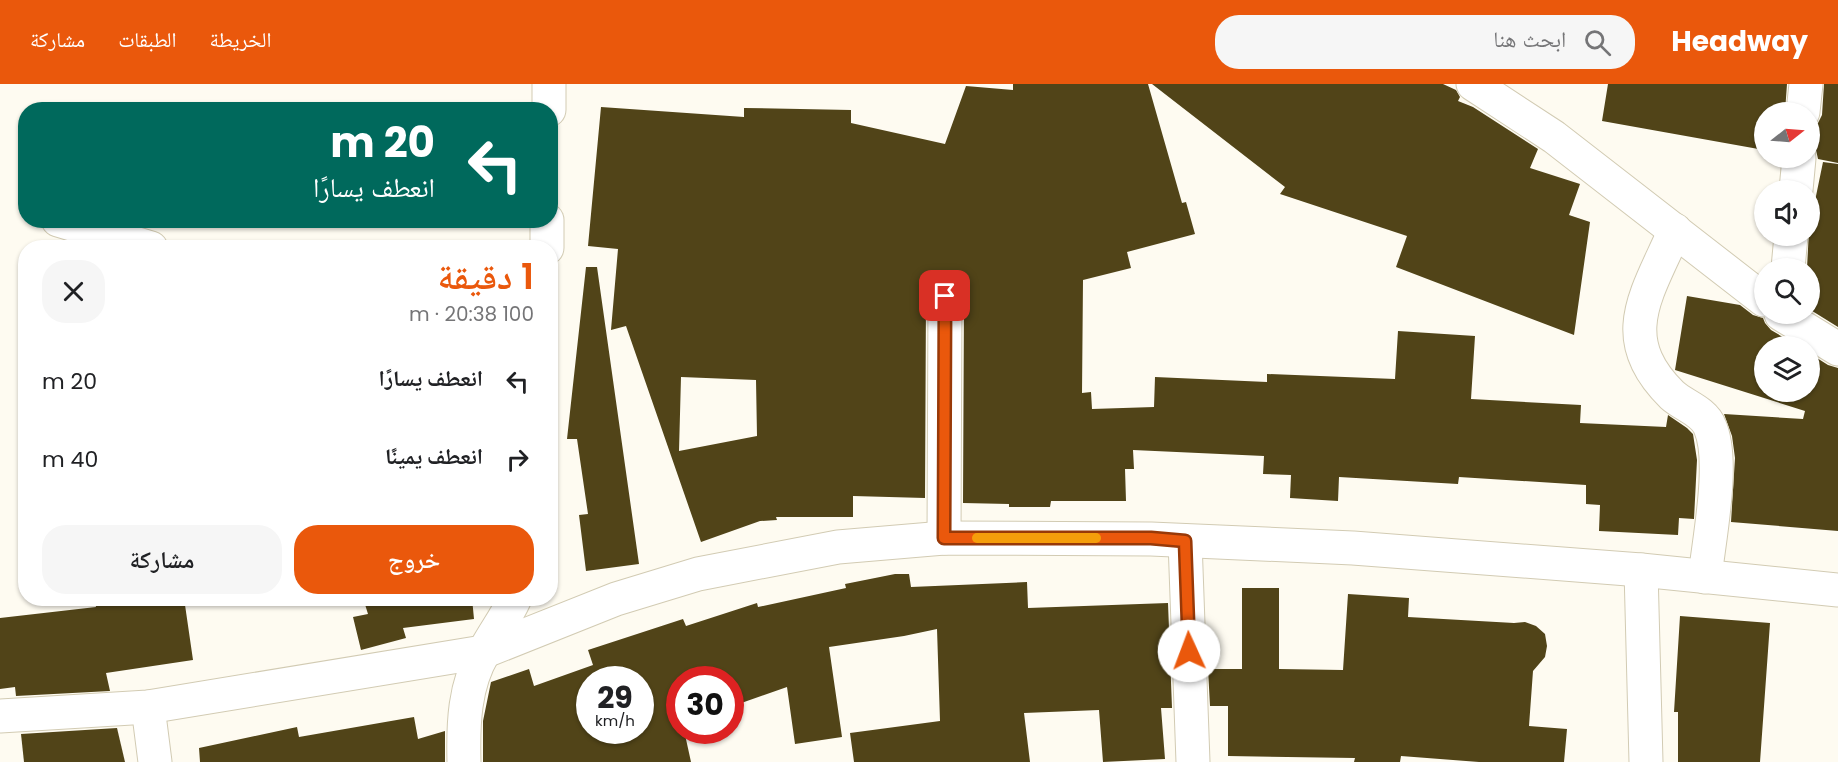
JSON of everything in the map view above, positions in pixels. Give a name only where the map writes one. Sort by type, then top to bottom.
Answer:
[{"type":"street","points":[[549,84],[549,102]]},
{"type":"street","points":[[1473,84],[1554,137],[1754,292]]},
{"type":"street","points":[[1804,102],[1806,84]]},
{"type":"street","points":[[85,228],[124,240]]},
{"type":"street","points":[[1676,230],[1642,306],[1639,339],[1646,362],[1658,381],[1676,398],[1697,412],[1710,426],[1717,460],[1705,577]]},
{"type":"street","points":[[944,538],[945,296]]},
{"type":"street","points":[[1799,324],[1838,349]]},
{"type":"street","points":[[0,716],[148,707],[483,652],[616,599],[698,574],[838,547],[944,538],[1151,538],[1353,548],[1641,570],[1838,590]]},
{"type":"street","points":[[1185,541],[1193,762]]},
{"type":"street","points":[[1641,570],[1646,762]]},
{"type":"street","points":[[464,762],[464,727],[473,674],[483,652],[506,619],[512,606]]},
{"type":"street","points":[[148,707],[155,762]]},
{"type":"building","points":[[1013,84],[1148,84],[1182,203],[1186,202],[1195,234],[1127,252],[1131,268],[1083,280],[1082,393],[1091,392],[1092,409],[1154,407],[1155,377],[1267,382],[1267,374],[1395,379],[1398,331],[1475,336],[1471,399],[1581,405],[1580,423],[1666,427],[1668,415],[1687,428],[1693,434],[1697,460],[1694,519],[1679,518],[1678,535],[1599,531],[1600,505],[1586,504],[1586,485],[1459,477],[1458,484],[1339,477],[1338,501],[1290,498],[1291,475],[1263,474],[1264,456],[1133,450],[1134,469],[1125,469],[1126,501],[1051,501],[1050,507],[1009,507],[1009,504],[963,503],[964,296],[962,287],[955,280],[944,277],[936,279],[929,286],[926,296],[925,498],[853,496],[853,517],[776,517],[777,520],[760,521],[701,542],[626,326],[611,330],[618,249],[588,246],[601,107],[744,117],[744,108],[851,110],[851,123],[945,144],[966,86],[1013,90]],"holes":[[[681,377],[756,380],[757,436],[679,451]]]},
{"type":"building","points":[[1152,84],[1443,84],[1456,90],[1460,97],[1458,101],[1473,107],[1538,149],[1530,168],[1580,184],[1569,215],[1590,222],[1574,335],[1396,267],[1407,236],[1280,194],[1285,187]]},
{"type":"building","points":[[1608,84],[1787,84],[1786,102],[1754,102],[1754,148],[1602,121]]},
{"type":"building","points":[[1824,84],[1838,84],[1838,163],[1820,159],[1820,119]]},
{"type":"building","points":[[1823,162],[1838,164],[1838,327],[1820,316],[1820,258],[1808,258],[1808,246],[1820,246],[1819,180]]},
{"type":"building","points":[[586,267],[597,267],[639,564],[586,571],[579,515],[588,514],[577,439],[567,439]]},
{"type":"building","points":[[1687,296],[1740,305],[1754,315],[1754,324],[1766,324],[1781,336],[1754,336],[1754,395],[1675,370]]},
{"type":"building","points":[[1820,360],[1838,368],[1838,531],[1731,522],[1735,458],[1732,436],[1724,414],[1803,419],[1805,411],[1776,402],[1820,402]]},
{"type":"building","points":[[895,574],[909,574],[911,587],[1027,582],[1028,608],[1168,603],[1172,708],[1161,708],[1165,759],[1103,762],[1099,710],[1024,713],[1030,762],[854,762],[850,733],[940,721],[937,629],[829,647],[842,737],[795,744],[787,687],[744,702],[744,666],[666,666],[666,744],[687,744],[691,762],[483,762],[483,721],[491,682],[529,669],[534,686],[576,671],[576,744],[654,744],[654,666],[590,666],[593,665],[588,650],[683,619],[686,626],[757,603],[758,607],[846,588],[845,584]]},
{"type":"building","points":[[1242,588],[1279,588],[1279,669],[1343,670],[1348,594],[1409,598],[1408,617],[1525,622],[1536,626],[1545,634],[1547,646],[1545,657],[1533,671],[1529,726],[1567,729],[1564,762],[1479,762],[1401,756],[1400,762],[1354,762],[1355,758],[1228,756],[1228,706],[1210,706],[1208,669],[1242,669]]},
{"type":"building","points":[[185,606],[193,660],[106,673],[110,691],[16,696],[15,687],[0,689],[0,618],[96,607]]},
{"type":"building","points":[[366,606],[473,606],[474,619],[403,628],[406,638],[361,650],[353,617],[368,614]]},
{"type":"building","points":[[1680,616],[1770,623],[1760,762],[1678,762],[1678,712],[1674,712]]},
{"type":"building","points":[[414,717],[418,739],[445,731],[445,762],[200,762],[199,748],[297,727],[299,737]]},
{"type":"building","points":[[117,728],[125,762],[24,762],[21,734]]},
{"type":"slow traffic","points":[[977,538],[1096,538]]},
{"type":"route","points":[[945,296],[944,538],[1151,538],[1185,541],[1189,651]]}]
